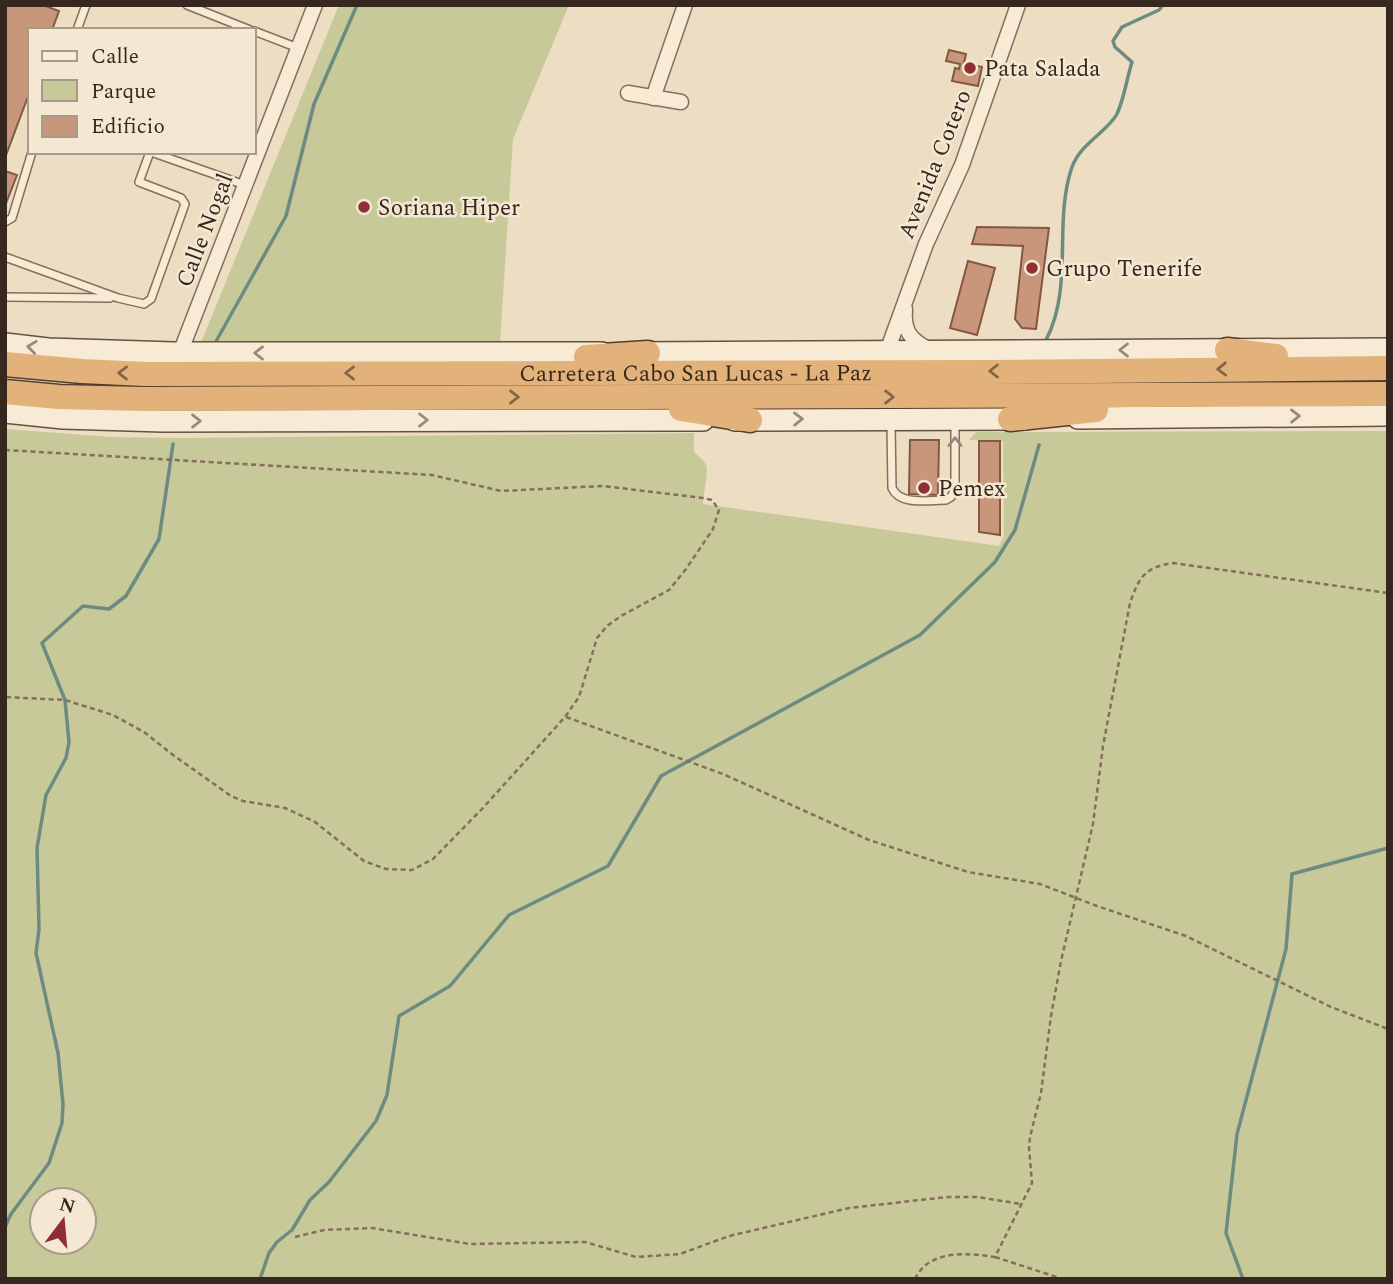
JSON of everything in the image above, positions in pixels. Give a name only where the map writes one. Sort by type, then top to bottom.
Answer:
[{"type":"highway","points":[[1227,350],[1383,361]]},
{"type":"highway","points":[[396,373],[477,362],[648,353]]},
{"type":"highway","name":"Carretera Cabo San Lucas - La Paz","points":[[5,364],[122,373],[396,373],[1383,361]]},
{"type":"highway","name":"Carretera Cabo San Lucas - La Paz","points":[[5,392],[59,397],[143,399],[1388,394]]},
{"type":"highway","points":[[1010,419],[1246,395]]},
{"type":"highway","points":[[576,397],[619,406],[668,406],[750,420]]},
{"type":"main road","points":[[5,344],[48,349],[180,354],[1227,350]]},
{"type":"main road","points":[[5,412],[63,418],[163,421],[1010,419],[1388,415]]},
{"type":"street","name":"Calle Nogal","points":[[180,354],[315,5]]},
{"type":"street","points":[[653,98],[685,5]]},
{"type":"street","name":"Avenida Cotero","points":[[880,352],[889,345],[926,244],[958,175],[1018,5]]},
{"type":"street","points":[[628,93],[681,102]]},
{"type":"street","points":[[906,301],[904,320],[907,332],[914,341],[933,351]]},
{"type":"lane","points":[[78,28],[86,5]]},
{"type":"lane","points":[[187,5],[247,28]]},
{"type":"lane","points":[[256,32],[298,48]]},
{"type":"lane","points":[[5,222],[12,218],[31,154]]},
{"type":"lane","points":[[5,257],[118,298],[144,304],[151,299],[186,204],[181,198],[139,182],[149,154]]},
{"type":"lane","points":[[156,154],[245,185]]},
{"type":"lane","points":[[5,297],[118,298]]},
{"type":"lane","points":[[891,418],[892,488],[900,498],[910,500],[946,500],[954,493],[955,419]]},
{"type":"path","points":[[5,450],[432,475],[501,491],[603,485],[712,500],[719,509],[713,530],[669,590],[607,626],[597,638],[579,697],[565,717],[482,809],[433,859],[421,867],[399,871],[364,861],[315,822],[285,808],[243,801],[231,796],[144,732],[113,715],[65,700],[5,697]]},
{"type":"path","points":[[995,1257],[1032,1183],[1030,1137],[1041,1093],[1051,1016],[1093,824],[1103,746],[1130,603],[1136,585],[1143,574],[1157,565],[1173,563],[1388,593]]},
{"type":"path","points":[[565,717],[723,774],[869,840],[968,872],[1031,881],[1186,936],[1331,1007],[1388,1029]]},
{"type":"path","points":[[295,1237],[324,1230],[372,1228],[470,1244],[585,1242],[636,1256],[680,1254],[729,1236],[849,1209],[947,1197],[977,1197],[1023,1205]]},
{"type":"path","points":[[915,1279],[927,1263],[948,1255],[969,1254],[995,1257],[1063,1279]]},
{"type":"green space","points":[[339,5],[569,5],[513,139],[500,344],[200,345]]},
{"type":"green space","points":[[5,429],[112,437],[180,438],[694,433],[694,452],[707,468],[703,504],[999,546],[1004,536],[1003,441],[969,440],[976,432],[1388,431],[1388,1279],[5,1279]]},
{"type":"building","points":[[5,5],[43,5],[59,11],[53,28],[28,28],[28,96],[5,158]]},
{"type":"building","name":"Pata Salada","points":[[949,50],[966,54],[964,63],[982,67],[978,86],[952,81],[955,68],[959,69],[960,64],[946,61]]},
{"type":"building","points":[[5,171],[17,175],[5,206]]},
{"type":"building","name":"Grupo Tenerife","points":[[977,227],[1049,228],[1036,329],[1022,328],[1015,319],[1023,246],[972,244]]},
{"type":"building","points":[[968,261],[995,268],[977,335],[950,328]]},
{"type":"building","points":[[910,440],[939,440],[938,495],[909,494]]},
{"type":"building","points":[[979,441],[1000,441],[1000,535],[979,532]]},
{"type":"waterway","points":[[214,345],[286,216],[314,104],[357,5]]},
{"type":"waterway","points":[[1046,340],[1059,298],[1064,210],[1072,167],[1081,151],[1117,114],[1132,62],[1115,47],[1113,41],[1122,27],[1159,10],[1163,5]]},
{"type":"waterway","points":[[5,1227],[11,1214],[49,1163],[62,1123],[58,1053],[36,953],[39,929],[37,848],[46,795],[66,758],[69,742],[65,700],[42,643],[83,606],[109,609],[126,596],[159,539],[173,444]]},
{"type":"waterway","points":[[260,1279],[269,1253],[277,1242],[292,1230],[310,1200],[329,1182],[376,1121],[387,1095],[399,1016],[450,986],[509,915],[608,866],[661,776],[920,635],[995,562],[1015,530],[1039,445]]},
{"type":"waterway","points":[[1243,1279],[1226,1233],[1237,1134],[1286,949],[1292,874],[1388,848]]},
{"type":"place","name":"Pata Salada","points":[[970,68]]},
{"type":"place","name":"Soriana Hiper","points":[[364,207]]},
{"type":"place","name":"Grupo Tenerife","points":[[1032,268]]},
{"type":"place","name":"Pemex","points":[[924,488]]}]
